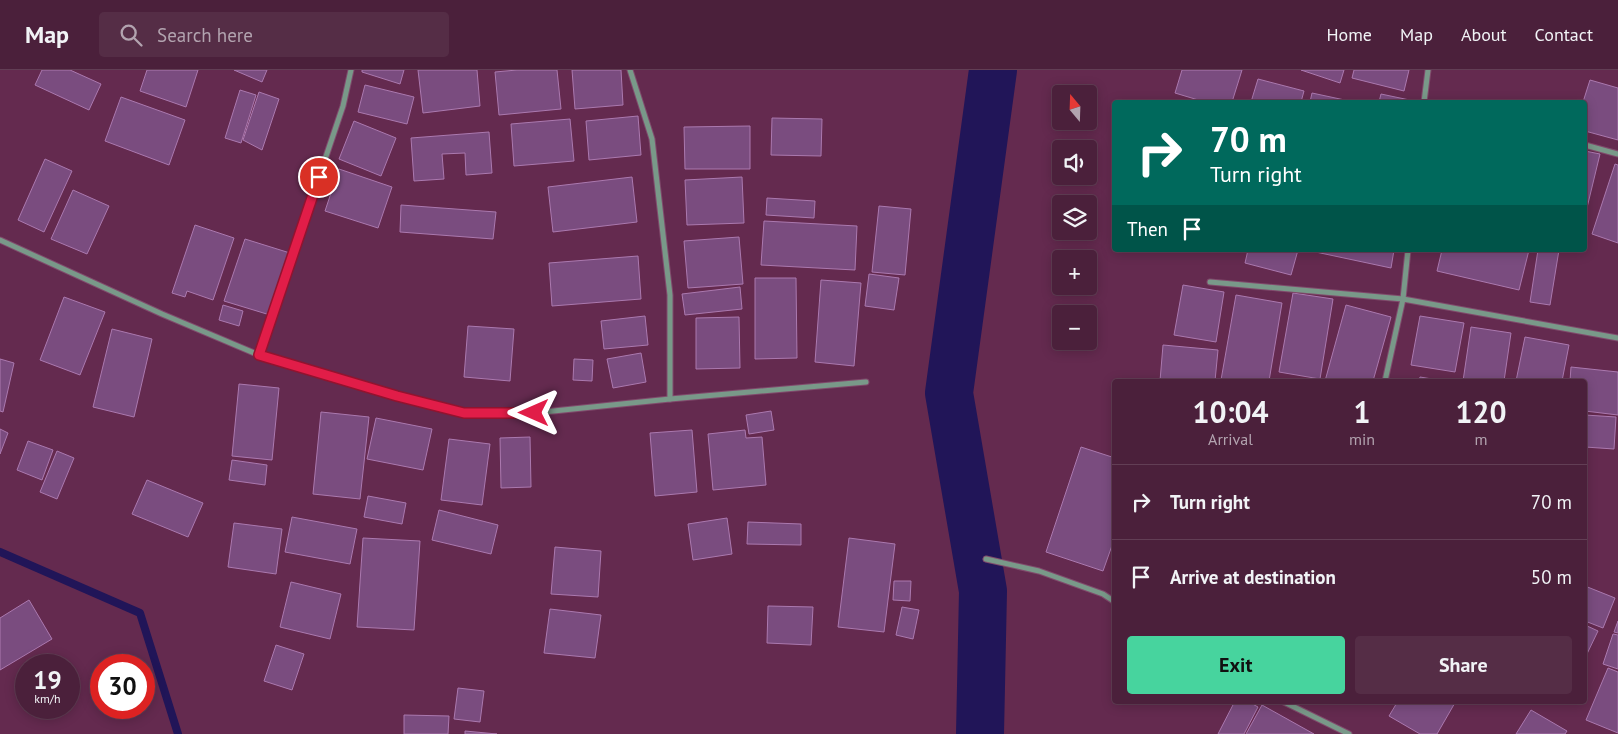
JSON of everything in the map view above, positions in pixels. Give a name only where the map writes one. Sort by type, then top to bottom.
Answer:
[{"type":"street","points":[[259,355],[343,106],[351,70]]},
{"type":"street","points":[[630,70],[652,139],[670,295],[670,398]]},
{"type":"street","points":[[1424,100],[1428,70]]},
{"type":"street","points":[[1587,146],[1618,154]]},
{"type":"street","points":[[0,240],[162,314],[259,355],[397,396],[464,413],[534,413],[670,398],[866,382]]},
{"type":"street","points":[[1385,379],[1403,299],[1408,252]]},
{"type":"street","points":[[1210,282],[1403,299],[1618,338]]},
{"type":"street","points":[[986,559],[1039,570],[1103,594],[1112,600]]},
{"type":"street","points":[[1288,704],[1348,734]]},
{"type":"building","points":[[42,70],[70,70],[101,84],[89,110],[35,85]]},
{"type":"building","points":[[147,70],[198,70],[186,107],[140,91]]},
{"type":"building","points":[[234,70],[267,70],[262,82]]},
{"type":"building","points":[[362,70],[404,70],[400,84],[362,72]]},
{"type":"building","points":[[418,70],[477,70],[480,106],[423,113]]},
{"type":"building","points":[[557,70],[561,109],[499,115],[495,72]]},
{"type":"building","points":[[572,70],[621,70],[623,105],[575,109]]},
{"type":"building","points":[[1182,70],[1242,70],[1233,100],[1198,100],[1175,93]]},
{"type":"building","points":[[1301,70],[1344,70],[1340,83]]},
{"type":"building","points":[[1354,70],[1409,70],[1404,91],[1352,78]]},
{"type":"building","points":[[1258,79],[1304,91],[1302,100],[1252,100]]},
{"type":"building","points":[[1590,80],[1618,88],[1618,140],[1587,132],[1587,100],[1584,100]]},
{"type":"building","points":[[365,85],[414,97],[407,124],[358,112]]},
{"type":"building","points":[[240,90],[256,95],[241,143],[225,138]]},
{"type":"building","points":[[259,92],[279,99],[262,150],[243,140]]},
{"type":"building","points":[[1312,93],[1345,100],[1310,100]]},
{"type":"building","points":[[1381,94],[1410,100],[1380,100]]},
{"type":"building","points":[[121,97],[185,120],[169,165],[105,141]]},
{"type":"building","points":[[638,116],[641,155],[589,160],[586,121]]},
{"type":"building","points":[[772,118],[822,119],[821,156],[771,155]]},
{"type":"building","points":[[570,119],[574,161],[514,166],[511,124]]},
{"type":"building","points":[[354,121],[396,138],[381,176],[339,159]]},
{"type":"building","points":[[750,126],[750,169],[685,169],[684,127]]},
{"type":"building","points":[[489,132],[492,173],[466,175],[465,153],[442,154],[444,179],[414,181],[411,138]]},
{"type":"building","points":[[1587,151],[1600,154],[1587,208]]},
{"type":"building","points":[[45,159],[72,171],[44,232],[18,220]]},
{"type":"building","points":[[1615,164],[1618,165],[1618,243],[1592,234]]},
{"type":"building","points":[[339,169],[392,187],[378,228],[325,211]]},
{"type":"building","points":[[632,177],[637,222],[553,232],[548,187]]},
{"type":"building","points":[[742,177],[744,223],[687,225],[685,180]]},
{"type":"building","points":[[73,190],[109,206],[87,254],[51,239]]},
{"type":"building","points":[[767,198],[815,201],[814,218],[766,215]]},
{"type":"building","points":[[401,205],[496,212],[493,239],[400,232]]},
{"type":"building","points":[[879,206],[911,209],[905,275],[872,272]]},
{"type":"building","points":[[764,221],[857,226],[855,270],[761,265]]},
{"type":"building","points":[[195,225],[234,238],[213,300],[187,291],[185,297],[172,293]]},
{"type":"building","points":[[739,237],[743,284],[688,288],[684,241]]},
{"type":"building","points":[[245,239],[290,253],[270,315],[224,301]]},
{"type":"building","points":[[1248,252],[1297,252],[1291,275],[1245,263]]},
{"type":"building","points":[[1316,252],[1394,252],[1391,268]]},
{"type":"building","points":[[1442,252],[1528,252],[1519,290],[1437,271]]},
{"type":"building","points":[[1538,252],[1559,252],[1550,305],[1530,302]]},
{"type":"building","points":[[638,256],[641,299],[552,306],[549,263]]},
{"type":"building","points":[[869,274],[899,278],[894,310],[865,306]]},
{"type":"building","points":[[755,278],[796,278],[797,358],[755,359]]},
{"type":"building","points":[[821,280],[861,283],[854,366],[815,362]]},
{"type":"building","points":[[1183,285],[1224,292],[1216,342],[1174,335]]},
{"type":"building","points":[[740,287],[742,309],[685,315],[682,294]]},
{"type":"building","points":[[1293,293],[1333,299],[1320,379],[1279,372]]},
{"type":"building","points":[[1236,295],[1282,303],[1269,379],[1221,379]]},
{"type":"building","points":[[64,297],[105,312],[80,375],[40,360]]},
{"type":"building","points":[[223,305],[243,311],[239,326],[219,320]]},
{"type":"building","points":[[1346,305],[1391,317],[1374,379],[1326,379]]},
{"type":"building","points":[[645,316],[648,345],[604,349],[601,321]]},
{"type":"building","points":[[1420,316],[1464,323],[1455,372],[1411,365]]},
{"type":"building","points":[[739,317],[740,368],[696,369],[696,318]]},
{"type":"building","points":[[468,326],[514,329],[510,381],[464,377]]},
{"type":"building","points":[[1471,327],[1511,333],[1504,379],[1463,379]]},
{"type":"building","points":[[112,329],[152,339],[134,417],[93,407]]},
{"type":"building","points":[[1525,337],[1569,345],[1562,379],[1516,379]]},
{"type":"building","points":[[1163,345],[1218,350],[1215,379],[1160,379]]},
{"type":"building","points":[[641,353],[646,382],[613,388],[607,359]]},
{"type":"building","points":[[0,359],[14,363],[3,412],[0,411]]},
{"type":"building","points":[[574,359],[593,360],[592,381],[573,380]]},
{"type":"building","points":[[1571,367],[1618,372],[1618,415],[1587,411],[1587,379],[1570,379]]},
{"type":"building","points":[[239,384],[279,388],[272,460],[232,456]]},
{"type":"building","points":[[771,411],[774,430],[749,434],[746,415]]},
{"type":"building","points":[[321,412],[369,417],[360,499],[313,494]]},
{"type":"building","points":[[1587,415],[1616,417],[1614,449],[1587,447]]},
{"type":"building","points":[[376,418],[432,429],[423,470],[367,459]]},
{"type":"building","points":[[0,429],[8,433],[0,454]]},
{"type":"building","points":[[692,430],[697,492],[655,496],[650,433]]},
{"type":"building","points":[[745,430],[746,438],[762,437],[766,485],[713,490],[708,434]]},
{"type":"building","points":[[530,437],[531,487],[501,488],[500,438]]},
{"type":"building","points":[[449,439],[490,444],[482,505],[441,500]]},
{"type":"building","points":[[28,441],[53,450],[42,480],[17,470]]},
{"type":"building","points":[[1081,447],[1112,457],[1112,546],[1103,571],[1046,552]]},
{"type":"building","points":[[57,451],[74,458],[57,499],[40,492]]},
{"type":"building","points":[[232,460],[267,465],[265,485],[229,480]]},
{"type":"building","points":[[147,480],[203,503],[188,537],[132,514]]},
{"type":"building","points":[[368,496],[406,503],[402,524],[364,517]]},
{"type":"building","points":[[439,510],[498,525],[491,554],[432,540]]},
{"type":"building","points":[[292,517],[357,529],[350,564],[285,552]]},
{"type":"building","points":[[727,518],[732,554],[693,560],[688,524]]},
{"type":"building","points":[[748,522],[801,524],[801,545],[747,544]]},
{"type":"building","points":[[234,523],[282,529],[276,574],[228,567]]},
{"type":"building","points":[[363,538],[420,541],[414,630],[357,627]]},
{"type":"building","points":[[849,538],[895,544],[884,632],[838,627]]},
{"type":"building","points":[[555,547],[601,551],[598,597],[551,594]]},
{"type":"building","points":[[894,581],[911,581],[910,601],[893,600]]},
{"type":"building","points":[[291,582],[341,594],[330,639],[280,627]]},
{"type":"building","points":[[1587,587],[1615,598],[1603,628],[1587,622]]},
{"type":"building","points":[[29,600],[52,639],[27,654],[15,654],[15,661],[0,670],[0,618]]},
{"type":"building","points":[[768,606],[813,607],[811,645],[767,643]]},
{"type":"building","points":[[902,607],[919,610],[913,639],[896,635]]},
{"type":"building","points":[[550,609],[601,615],[595,658],[544,653]]},
{"type":"building","points":[[1618,621],[1618,633],[1614,632]]},
{"type":"building","points":[[1587,626],[1598,631],[1587,654]]},
{"type":"building","points":[[1613,634],[1618,635],[1618,669],[1603,664]]},
{"type":"building","points":[[276,645],[304,654],[292,690],[264,681]]},
{"type":"building","points":[[1608,668],[1618,672],[1618,733],[1586,720]]},
{"type":"building","points":[[458,688],[484,691],[480,722],[454,719]]},
{"type":"building","points":[[1233,704],[1252,704],[1258,707],[1244,734],[1218,734]]},
{"type":"building","points":[[1396,704],[1454,704],[1437,734],[1420,734],[1389,716]]},
{"type":"building","points":[[1262,705],[1314,734],[1246,734]]},
{"type":"building","points":[[1531,710],[1567,731],[1565,734],[1516,734]]},
{"type":"building","points":[[404,715],[449,716],[448,734],[404,734]]},
{"type":"building","points":[[465,731],[497,734],[465,734]]},
{"type":"waterway","points":[[980,734],[983,591],[949,393],[993,70]]},
{"type":"waterway","points":[[0,552],[140,613],[178,734]]},
{"type":"route","points":[[319,177],[259,355],[397,396],[464,413],[534,413]]}]
